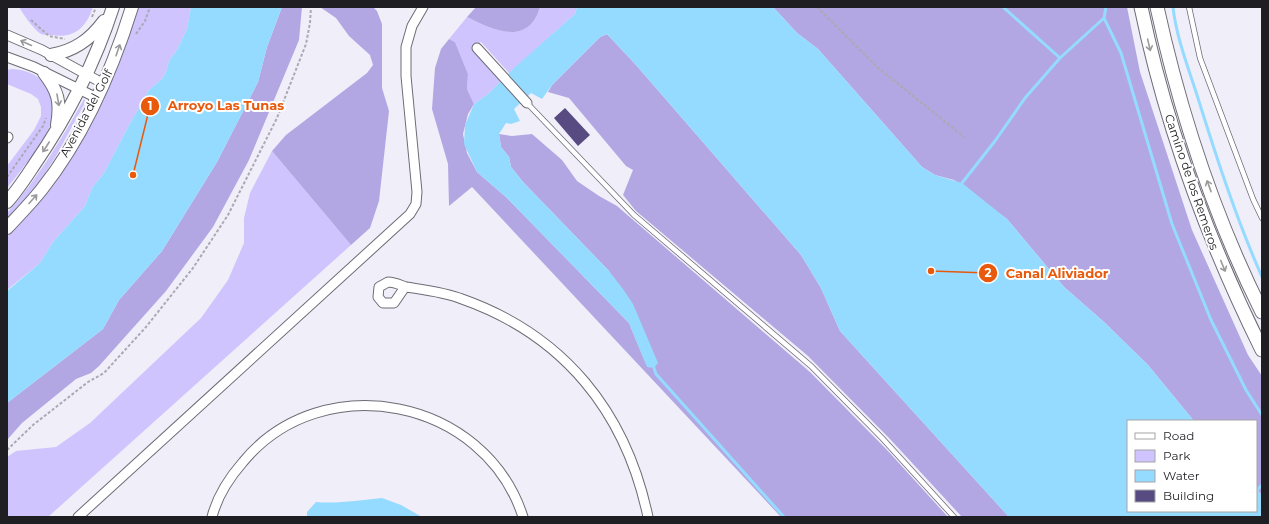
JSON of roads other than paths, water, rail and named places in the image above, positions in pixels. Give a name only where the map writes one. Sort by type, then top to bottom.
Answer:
[{"type":"main road","name":"Camino de los Remeros","points":[[1141,7],[1153,63],[1187,174],[1228,278],[1262,350]]},
{"type":"main road","name":"Camino de los Remeros","points":[[1157,7],[1169,59],[1194,143],[1222,223],[1262,312]]},
{"type":"street","name":"Avenida del Golf","points":[[7,228],[42,189],[78,133],[104,84],[116,56],[132,7]]},
{"type":"street","points":[[78,517],[410,214],[416,204],[417,192],[406,76],[406,47],[412,26],[422,7]]},
{"type":"street","name":"Avenida del Golf","points":[[7,202],[56,130],[79,89],[113,9]]},
{"type":"street","points":[[51,55],[63,53],[78,46],[94,34],[113,9]]},
{"type":"street","points":[[7,35],[51,55],[104,84]]},
{"type":"street","points":[[477,48],[527,103]]},
{"type":"street","points":[[7,57],[97,98]]},
{"type":"street","points":[[44,73],[52,83],[59,101],[56,130]]},
{"type":"street","points":[[406,286],[441,292],[463,299],[519,326],[540,338],[557,353],[596,395],[620,433],[633,465],[648,517]]},
{"type":"street","points":[[212,517],[224,488],[236,470],[259,443],[274,433],[310,416],[335,408],[378,405],[403,408],[427,416],[469,440],[497,469],[512,492],[523,517]]},
{"type":"lane","points":[[1189,7],[1200,58],[1253,199],[1262,218]]},
{"type":"lane","points":[[527,103],[634,215],[811,366],[882,438],[954,517]]},
{"type":"water","points":[[191,7],[282,7],[267,47],[258,82],[217,162],[162,251],[119,300],[103,329],[7,403],[7,291],[40,263],[53,242],[85,206],[92,188],[104,173],[149,90],[162,79],[166,72],[169,61],[177,50],[187,29]]},
{"type":"water","points":[[577,7],[773,7],[797,33],[818,49],[922,167],[935,175],[962,183],[1007,219],[1064,287],[1104,322],[1148,365],[1193,420],[1127,420],[1127,512],[1257,512],[1257,490],[1262,495],[1262,517],[1009,517],[840,331],[821,288],[801,255],[636,65],[607,34],[600,37],[552,85],[542,99],[531,93],[514,109],[520,121],[511,124],[506,123],[499,134],[501,147],[509,157],[511,167],[523,182],[609,271],[633,304],[658,363],[654,368],[647,367],[629,323],[507,198],[477,172],[464,144],[465,125],[474,104],[488,94],[515,67],[575,14]]},
{"type":"water","points":[[382,498],[401,505],[422,517],[307,517],[307,512],[316,502],[340,502]]},
{"type":"waterway","points":[[1003,7],[1060,58]]},
{"type":"waterway","points":[[1106,7],[1104,18],[1121,53],[1172,224],[1211,320],[1246,390],[1262,415]]},
{"type":"waterway","points":[[1173,7],[1183,51],[1219,164],[1235,210],[1262,277]]},
{"type":"waterway","points":[[962,183],[995,141],[1025,98],[1060,58],[1104,18]]},
{"type":"waterway","points":[[654,368],[656,374],[784,517]]},
{"type":"waterway","points":[[1257,490],[1262,485]]},
{"type":"place","name":"Arroyo Las Tunas","points":[[133,175]]},
{"type":"place","name":"Canal Aliviador","points":[[931,271]]}]
